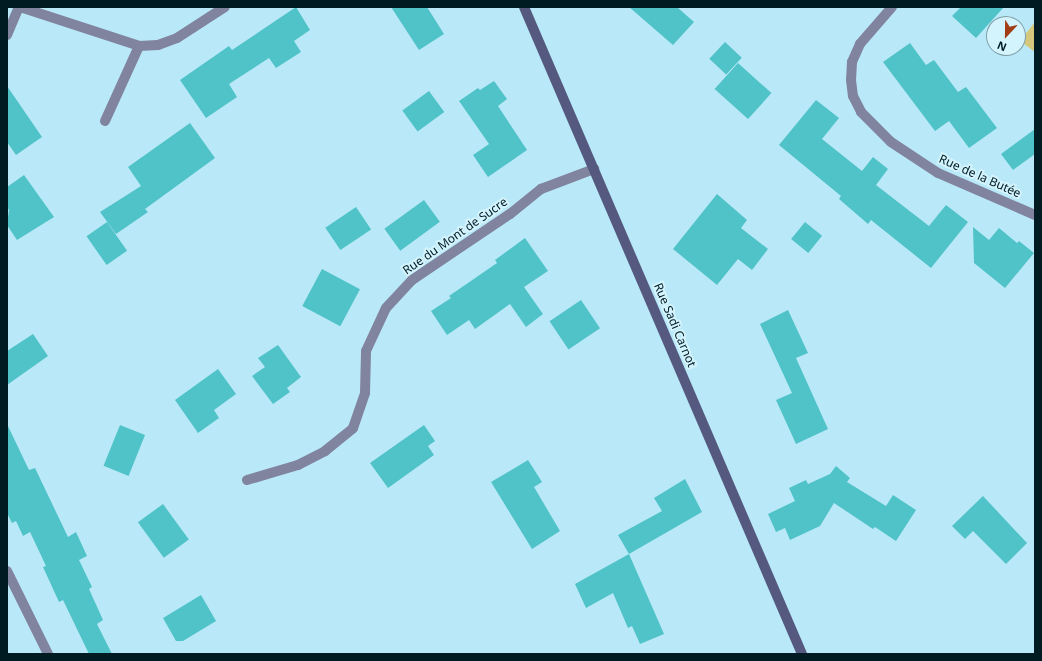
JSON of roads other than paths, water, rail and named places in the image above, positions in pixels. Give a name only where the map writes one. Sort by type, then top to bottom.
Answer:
[{"type":"main road","name":"Rue Sadi Carnot","points":[[524,7],[802,654]]},
{"type":"street","points":[[7,35],[20,7],[139,46],[158,45],[177,38],[226,7]]},
{"type":"street","name":"Rue de la Butée","points":[[892,7],[860,44],[852,62],[851,80],[853,96],[861,112],[891,142],[938,173],[1035,214]]},
{"type":"street","points":[[105,121],[139,46]]},
{"type":"street","name":"Rue du Mont de Sucre","points":[[246,480],[298,465],[325,451],[353,428],[365,393],[366,351],[386,308],[412,280],[510,214],[541,188],[594,169]]},
{"type":"street","points":[[7,571],[48,654]]}]
